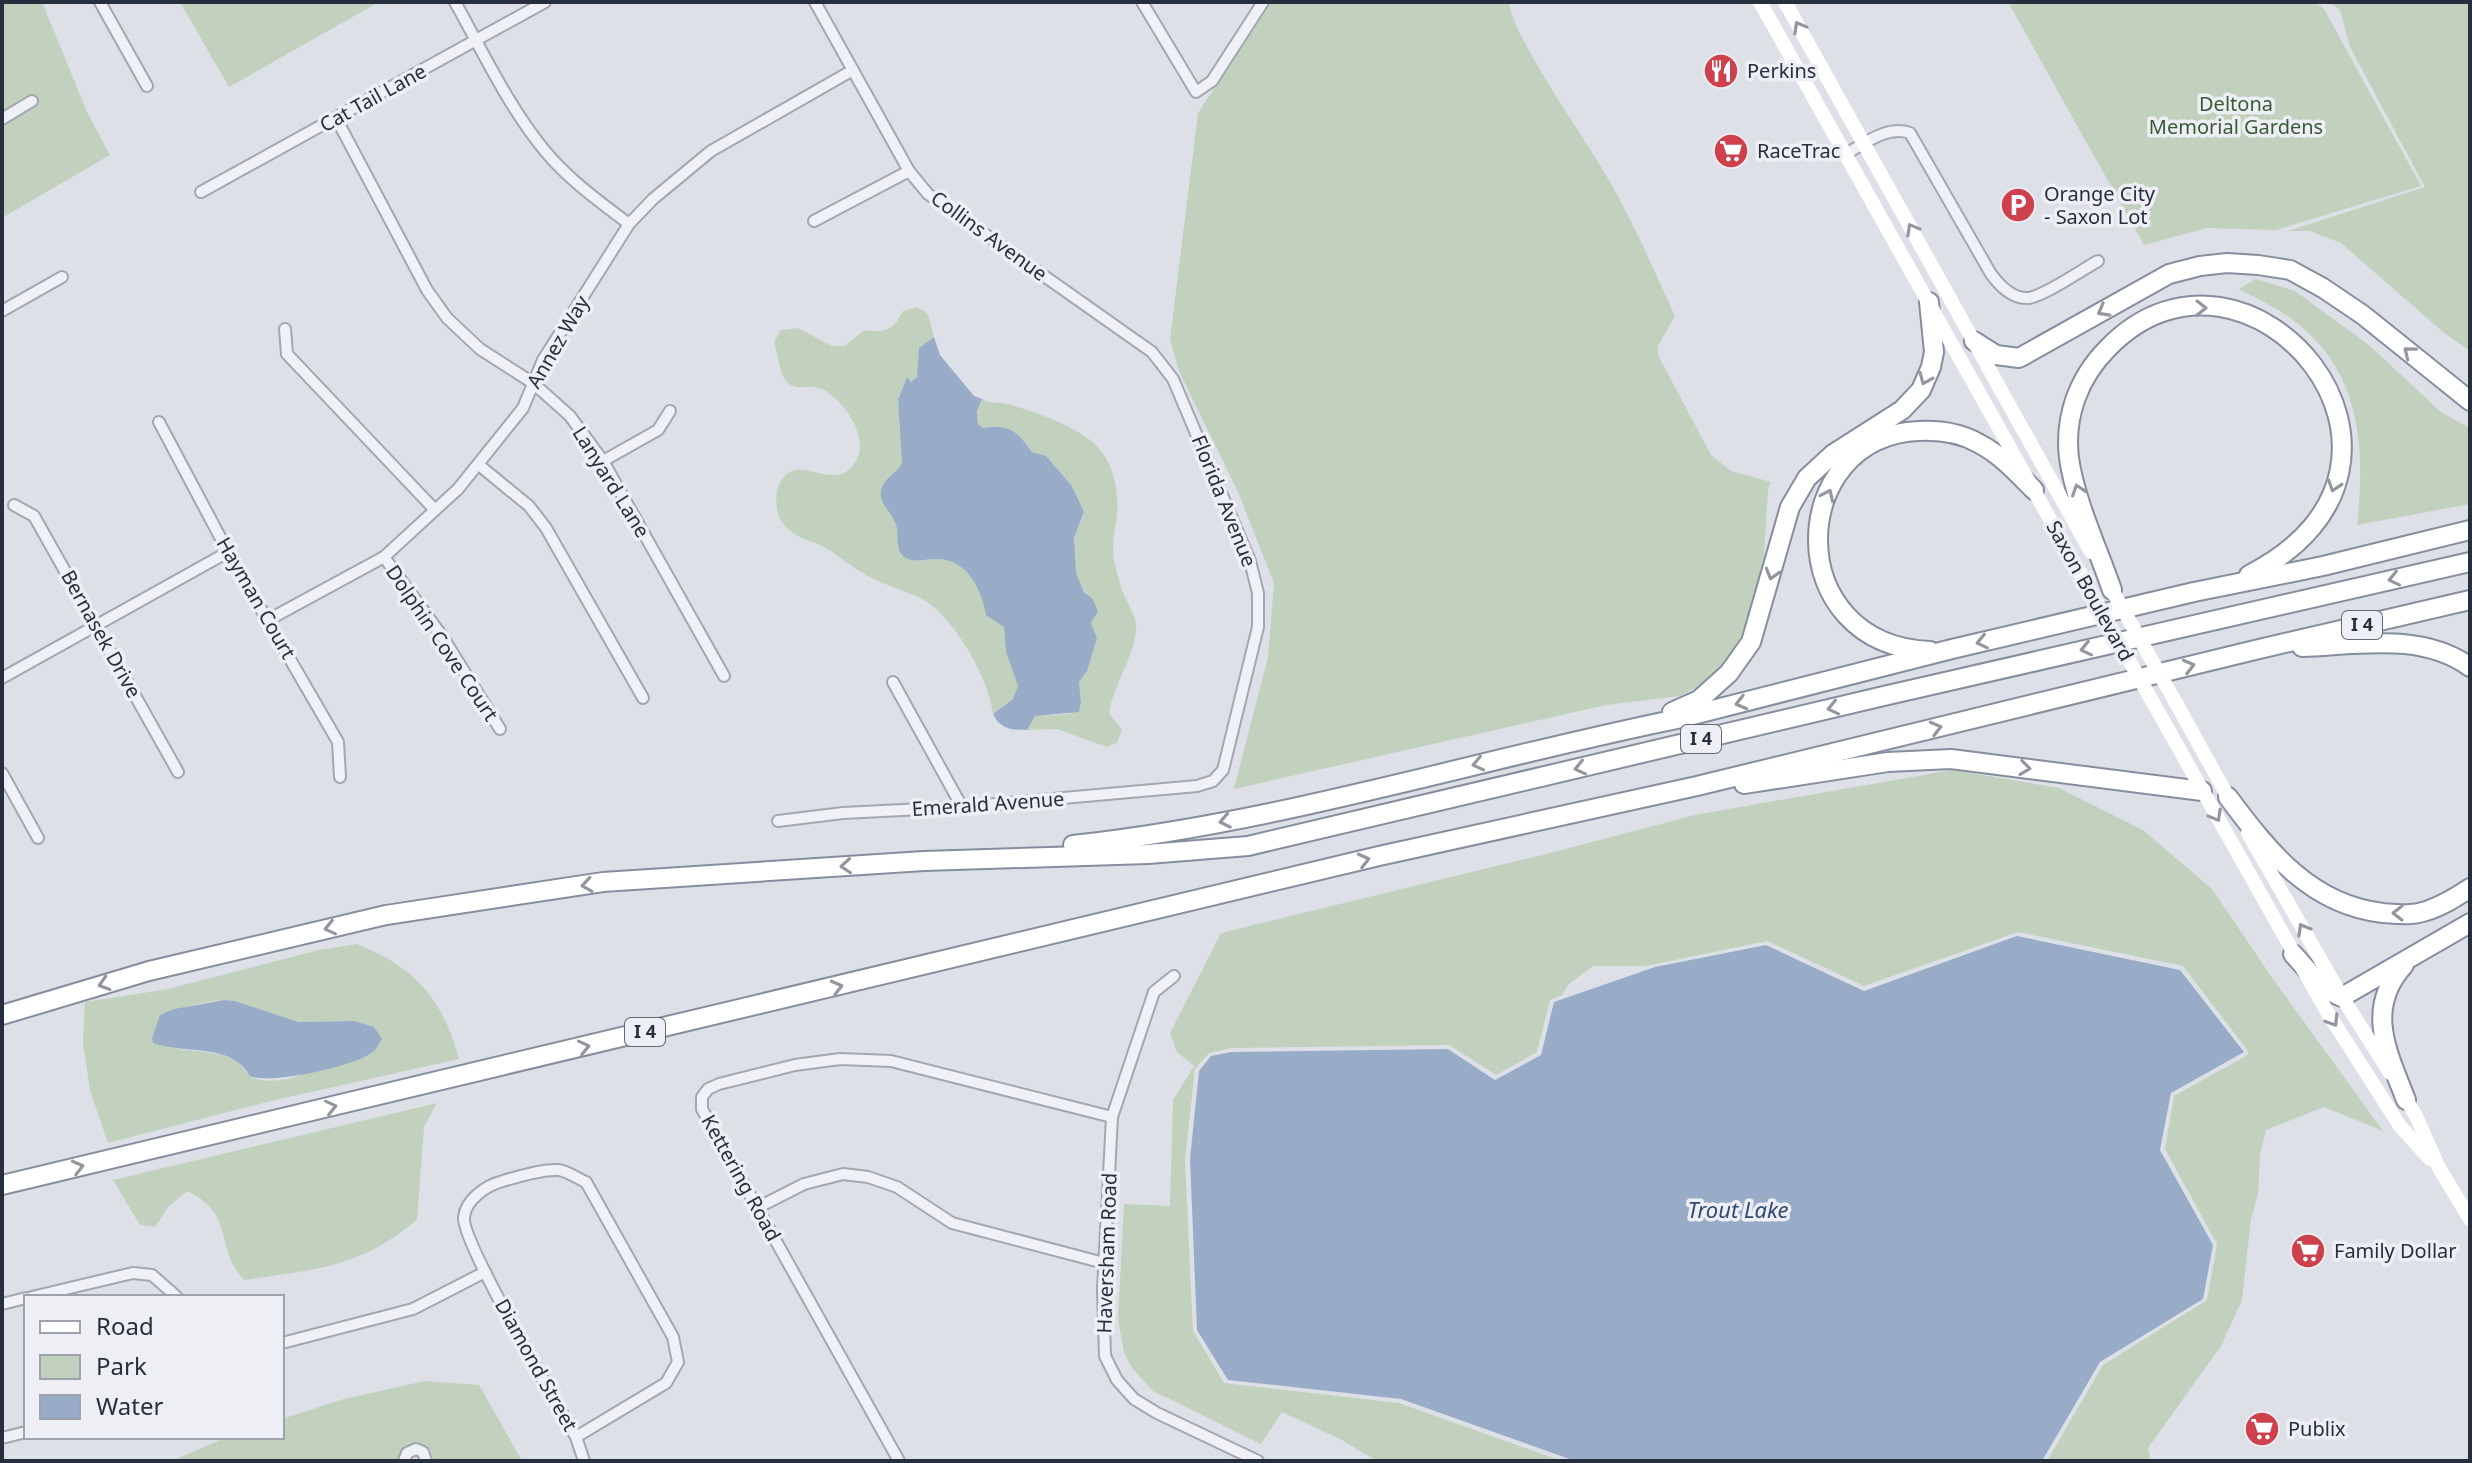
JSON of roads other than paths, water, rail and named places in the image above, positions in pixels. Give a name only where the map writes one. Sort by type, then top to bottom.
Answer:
[{"type":"highway","points":[[1974,341],[1996,355],[2019,358],[2169,274],[2227,263],[2258,265],[2290,270],[2323,288],[2363,315],[2470,401]]},
{"type":"highway","points":[[1609,733],[1699,700],[1729,673],[1751,642],[1790,507],[1807,478],[1833,454],[1902,410],[1921,390],[1934,352],[1929,302]]},
{"type":"highway","points":[[2112,590],[2069,460],[2069,420],[2076,397],[2100,356],[2129,330],[2159,313],[2210,307],[2259,319],[2276,328],[2305,352],[2335,404],[2339,421],[2340,459],[2327,504],[2311,531],[2298,544],[2249,575],[2194,592]]},
{"type":"highway","points":[[1952,649],[1917,650],[1887,643],[1862,630],[1838,607],[1821,574],[1817,554],[1819,525],[1829,490],[1850,462],[1864,450],[1895,434],[1928,431],[1948,431],[1976,441],[2002,459],[2034,490]]},
{"type":"highway","points":[[924,861],[1128,839],[1303,806],[1677,719],[1952,649],[2470,530]]},
{"type":"highway","name":"I 4","points":[[2,1015],[149,971],[386,915],[603,882],[924,861],[1148,854],[1248,846],[1903,691],[2470,562]]},
{"type":"highway","name":"I 4","points":[[2,1185],[1379,856],[1697,786],[2470,600]]},
{"type":"highway","points":[[2255,650],[2400,643],[2441,650],[2470,667]]},
{"type":"highway","points":[[1697,786],[1758,783],[1888,762],[1951,759],[2202,791]]},
{"type":"highway","points":[[2228,797],[2257,835],[2298,877],[2329,899],[2356,910],[2400,915],[2424,912],[2470,888]]},
{"type":"highway","points":[[2293,954],[2318,982],[2331,993],[2342,997],[2470,923]]},
{"type":"highway","points":[[2406,1100],[2385,1043],[2381,1021],[2390,986],[2411,957]]},
{"type":"main road","name":"Saxon Boulevard","points":[[1760,2],[2293,954],[2400,1126],[2439,1168]]},
{"type":"main road","name":"Saxon Boulevard","points":[[1785,2],[2228,797],[2342,997],[2416,1116],[2439,1168],[2470,1219]]},
{"type":"street","points":[[100,2],[147,86]]},
{"type":"street","points":[[455,2],[520,118],[547,153],[578,185],[629,224]]},
{"type":"street","name":"Cat Tail Lane","points":[[201,192],[545,2]]},
{"type":"street","name":"Collins Avenue","points":[[815,2],[909,171],[928,194],[1152,352]]},
{"type":"street","points":[[1142,2],[1196,92],[1212,81],[1263,2]]},
{"type":"street","name":"Annez Way","points":[[268,620],[384,557],[479,465],[523,408],[543,360],[629,224],[677,176],[711,151],[853,70]]},
{"type":"street","points":[[2,119],[32,101]]},
{"type":"street","name":"Lanyard Lane","points":[[336,118],[427,290],[447,318],[480,349],[533,383],[570,416],[603,461],[724,676]]},
{"type":"street","points":[[1844,155],[1891,130],[1910,133],[1991,274],[2002,288],[2014,295],[2028,298],[2040,294],[2098,261]]},
{"type":"street","points":[[814,221],[909,171]]},
{"type":"street","points":[[2,311],[62,277]]},
{"type":"street","points":[[285,329],[287,354],[435,510]]},
{"type":"street","name":"Florida Avenue","points":[[1152,352],[1173,379],[1250,561],[1258,593],[1258,627],[1223,770],[1213,781],[1197,786]]},
{"type":"street","points":[[603,461],[658,430],[670,411]]},
{"type":"street","name":"Hayman Court","points":[[159,422],[228,552],[338,742],[340,777]]},
{"type":"street","points":[[479,465],[529,506],[546,528],[643,698]]},
{"type":"street","name":"Bernasek Drive","points":[[14,505],[34,516],[178,772]]},
{"type":"street","points":[[2,678],[228,552]]},
{"type":"street","name":"Dolphin Cove Court","points":[[384,557],[442,636],[500,729]]},
{"type":"street","points":[[893,682],[962,807]]},
{"type":"street","points":[[2,773],[38,838]]},
{"type":"street","name":"Emerald Avenue","points":[[778,821],[843,813],[962,807],[1197,786]]},
{"type":"street","name":"Haversham Road","points":[[1174,976],[1154,992],[1112,1117],[1104,1263],[1105,1356],[1124,1390],[1134,1399],[1258,1461]]},
{"type":"street","name":"Kettering Road","points":[[899,1461],[702,1109],[702,1097],[708,1089],[719,1084],[795,1065],[840,1059],[891,1061],[1112,1117]]},
{"type":"street","name":"Diamond Street","points":[[576,1437],[666,1383],[678,1362],[673,1337],[586,1182],[559,1170],[502,1181],[485,1188],[472,1200],[464,1216],[467,1235],[485,1272],[576,1437],[584,1461]]},
{"type":"street","points":[[757,1208],[804,1184],[843,1174],[868,1177],[906,1192],[952,1223],[1104,1263]]},
{"type":"street","points":[[284,1342],[413,1309],[485,1272]]},
{"type":"street","points":[[41,1295],[133,1273],[152,1275],[175,1295]]},
{"type":"street","points":[[2,1304],[24,1299]]},
{"type":"street","points":[[2,1438],[24,1432]]},
{"type":"street","points":[[404,1461],[407,1453],[416,1449],[423,1452],[426,1461]]},
{"type":"water","points":[[934,337],[940,355],[974,396],[982,399],[977,411],[978,424],[983,428],[1006,428],[1022,439],[1032,452],[1046,456],[1072,486],[1084,512],[1074,538],[1076,573],[1084,592],[1092,598],[1098,611],[1091,623],[1097,638],[1087,671],[1079,682],[1079,712],[1035,716],[1027,730],[1007,728],[993,714],[1013,699],[1018,686],[1006,652],[1004,627],[986,615],[977,586],[957,564],[938,559],[910,560],[902,555],[898,547],[896,524],[881,496],[884,484],[902,463],[898,399],[907,377],[911,382],[917,377],[919,348]]},
{"type":"water","name":"Trout Lake","points":[[2017,936],[2180,970],[2244,1052],[2171,1093],[2160,1150],[2213,1245],[2203,1299],[2100,1362],[2042,1461],[1575,1461],[1401,1399],[1228,1380],[1197,1330],[1190,1159],[1199,1071],[1211,1056],[1231,1052],[1448,1049],[1495,1080],[1541,1055],[1554,1002],[1655,967],[1766,945],[1864,991]]},
{"type":"water","points":[[224,1000],[299,1022],[354,1021],[374,1027],[382,1039],[375,1050],[352,1062],[275,1078],[250,1076],[242,1065],[220,1054],[153,1043],[160,1015],[174,1009]]},
{"type":"place","name":"Perkins","points":[[1721,71]]},
{"type":"place","name":"RaceTrac","points":[[1731,151]]},
{"type":"place","name":"Orange City - Saxon Lot","points":[[2018,205]]},
{"type":"place","name":"Family Dollar","points":[[2308,1251]]},
{"type":"place","name":"Publix","points":[[2262,1429]]},
{"type":"park label","name":"Deltona Memorial Gardens","points":[[2236,116]]}]
